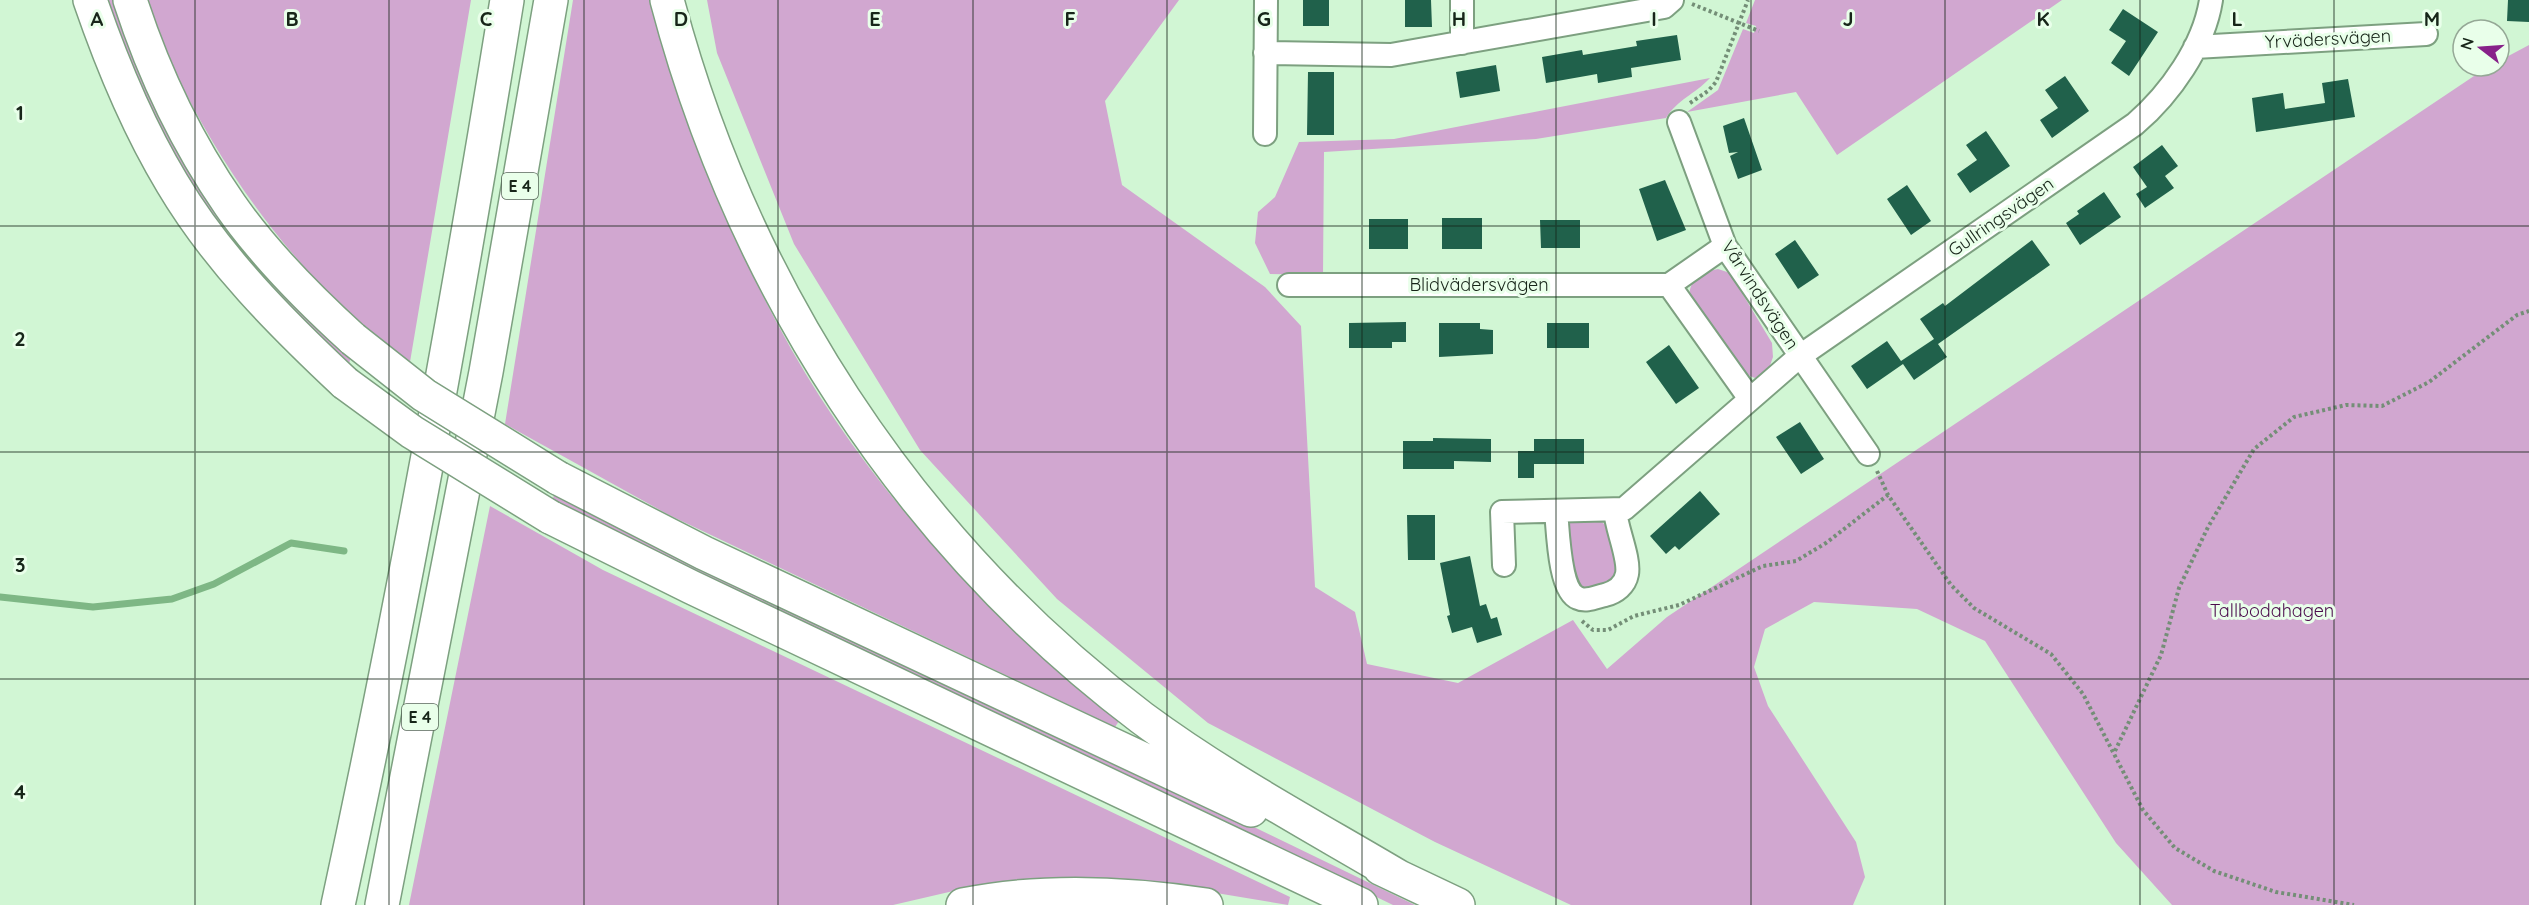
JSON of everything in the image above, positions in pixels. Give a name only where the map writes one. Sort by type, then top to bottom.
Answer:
[{"type":"highway","points":[[90,0],[111,61],[137,120],[172,184],[208,236],[293,334],[345,383],[412,432],[550,517],[691,587],[1361,905]]},
{"type":"highway","points":[[130,0],[172,105],[230,205],[316,305],[353,339],[424,395],[558,478],[704,553],[1038,712],[1458,905]]},
{"type":"highway","name":"E 4","points":[[338,905],[369,759],[471,223],[507,0]]},
{"type":"highway","name":"E 4","points":[[382,905],[486,372],[551,0]]},
{"type":"highway","points":[[667,0],[682,58],[708,133],[761,255],[828,376],[877,451],[929,516],[1033,626],[1144,719],[1236,781],[1399,877]]},
{"type":"highway","points":[[963,905],[1069,895],[1162,898],[1206,905]]},
{"type":"street","points":[[1265,134],[1266,0]]},
{"type":"street","points":[[1462,0],[1462,43]]},
{"type":"street","points":[[1265,53],[1391,55],[1664,7],[1672,0]]},
{"type":"street","name":"Gullringsvägen","points":[[1615,510],[1624,509],[1800,356],[2135,124],[2161,98],[2195,47],[2204,27],[2211,0]]},
{"type":"street","name":"Yrvädersvägen","points":[[2195,47],[2426,34]]},
{"type":"street","name":"Vårvindsvägen","points":[[1679,122],[1725,246],[1868,454]]},
{"type":"street","points":[[1725,246],[1669,285],[1750,399]]},
{"type":"street","name":"Blidvädersvägen","points":[[1289,285],[1669,285]]},
{"type":"street","points":[[1504,565],[1502,512],[1556,510],[1615,510],[1616,527],[1628,567],[1624,583],[1612,593],[1584,600],[1575,598],[1569,592],[1560,556],[1556,510]]},
{"type":"path","points":[[1683,0],[1759,32]]},
{"type":"path","points":[[1679,122],[1680,114],[1687,105],[1708,91],[1716,82],[1748,0]]},
{"type":"path","points":[[2115,752],[2161,655],[2184,578],[2208,527],[2254,449],[2294,417],[2346,405],[2382,406],[2429,382],[2517,315],[2529,311]]},
{"type":"path","points":[[1868,454],[1888,495],[1950,585],[1974,608],[2051,654],[2083,694],[2143,810],[2175,848],[2214,871],[2266,888],[2354,905]]},
{"type":"path","points":[[1575,598],[1581,620],[1593,630],[1608,630],[1634,616],[1698,597],[1763,566],[1796,561],[1826,543],[1888,495]]},
{"type":"green space","points":[[106,0],[115,0],[131,45],[351,354],[349,365],[297,314],[249,261],[186,174],[150,108]]},
{"type":"green space","points":[[147,0],[471,0],[410,362],[353,317],[326,290],[300,262],[253,203],[192,106],[171,63]]},
{"type":"green space","points":[[573,0],[652,0],[691,125],[739,247],[778,325],[811,382],[847,437],[928,540],[1021,634],[1121,718],[1115,727],[669,515],[505,424]]},
{"type":"green space","name":"Tallbodahagen","points":[[707,0],[1179,0],[1105,101],[1122,185],[1265,287],[1301,326],[1315,587],[1355,612],[1367,664],[1458,683],[1573,620],[1607,669],[1667,617],[2471,78],[2511,78],[2511,55],[2529,45],[2529,905],[2172,905],[2116,843],[1985,641],[1917,609],[1814,602],[1765,629],[1754,667],[1768,706],[1856,842],[1865,877],[1853,905],[1571,905],[1435,842],[1208,723],[1057,599],[920,450],[794,244],[717,53]]},
{"type":"green space","points":[[1755,0],[2062,0],[1837,155],[1796,92],[1687,112],[1718,90],[1743,29],[1754,33],[1756,26],[1746,23]]},
{"type":"green space","points":[[1710,78],[1676,106],[1666,118],[1536,139],[1324,152],[1323,275],[1270,274],[1255,243],[1258,212],[1275,197],[1299,142],[1394,139]]},
{"type":"green space","points":[[1718,269],[1730,273],[1772,343],[1773,357],[1768,371],[1755,378],[1740,372],[1690,302],[1690,289],[1695,280],[1705,273]]},
{"type":"green space","points":[[555,489],[1415,905],[1393,905],[1014,722],[647,549],[553,499]]},
{"type":"green space","points":[[490,506],[603,570],[1290,897],[1288,905],[1186,888],[962,889],[893,905],[409,905]]},
{"type":"green space","points":[[1571,520],[1599,520],[1608,527],[1620,559],[1615,582],[1594,592],[1575,585],[1568,524]]},
{"type":"building","points":[[1303,0],[1329,0],[1329,26],[1303,26]]},
{"type":"building","points":[[1405,0],[1431,0],[1432,27],[1405,27]]},
{"type":"building","points":[[2508,0],[2529,0],[2529,22],[2511,21],[2511,18],[2507,18]]},
{"type":"building","points":[[2123,9],[2158,32],[2129,76],[2111,63],[2126,41],[2109,30]]},
{"type":"building","points":[[1677,35],[1681,60],[1631,68],[1632,77],[1598,83],[1597,74],[1546,83],[1542,57],[1582,50],[1583,55],[1637,46],[1636,41]]},
{"type":"building","points":[[1496,65],[1500,91],[1460,98],[1456,72]]},
{"type":"building","points":[[1308,72],[1334,72],[1334,135],[1307,135]]},
{"type":"building","points":[[2065,76],[2089,111],[2052,138],[2040,120],[2058,108],[2045,90]]},
{"type":"building","points":[[2348,79],[2355,117],[2256,132],[2252,98],[2283,93],[2285,109],[2325,103],[2322,83]]},
{"type":"building","points":[[1744,118],[1762,170],[1738,179],[1730,156],[1738,152],[1729,153],[1723,126]]},
{"type":"building","points":[[1986,131],[2010,166],[1970,193],[1957,174],[1977,160],[1966,145]]},
{"type":"building","points":[[2162,145],[2178,166],[2165,176],[2174,188],[2145,208],[2136,194],[2147,187],[2133,167]]},
{"type":"building","points":[[1665,180],[1686,230],[1657,241],[1639,189]]},
{"type":"building","points":[[1907,185],[1931,221],[1911,235],[1887,199]]},
{"type":"building","points":[[2104,192],[2121,217],[2080,245],[2066,223],[2079,214],[2077,211]]},
{"type":"building","points":[[1442,218],[1482,218],[1482,249],[1442,249]]},
{"type":"building","points":[[1369,219],[1408,219],[1408,249],[1369,249]]},
{"type":"building","points":[[1540,220],[1580,220],[1580,248],[1541,248]]},
{"type":"building","points":[[1795,240],[1819,275],[1798,289],[1775,254]]},
{"type":"building","points":[[2032,240],[2050,265],[1938,344],[1947,357],[1914,380],[1903,364],[1867,389],[1851,366],[1887,341],[1901,361],[1934,339],[1920,319],[1943,303],[1945,306]]},
{"type":"building","points":[[1406,322],[1406,342],[1392,342],[1392,348],[1349,348],[1349,323]]},
{"type":"building","points":[[1439,323],[1480,323],[1480,329],[1493,330],[1493,354],[1439,357]]},
{"type":"building","points":[[1547,323],[1589,323],[1589,348],[1547,348]]},
{"type":"building","points":[[1669,345],[1699,388],[1676,404],[1646,362]]},
{"type":"building","points":[[1800,422],[1824,459],[1801,474],[1776,437]]},
{"type":"building","points":[[1433,438],[1491,439],[1491,462],[1454,461],[1454,469],[1403,469],[1403,441],[1433,441]]},
{"type":"building","points":[[1534,439],[1584,439],[1584,464],[1534,464],[1534,478],[1518,478],[1518,451],[1534,451]]},
{"type":"building","points":[[1700,491],[1720,514],[1679,550],[1675,546],[1666,554],[1650,536]]},
{"type":"building","points":[[1407,515],[1435,515],[1435,560],[1408,560]]},
{"type":"building","points":[[1470,556],[1480,606],[1486,604],[1491,619],[1497,617],[1502,635],[1477,643],[1472,627],[1452,633],[1447,616],[1450,615],[1440,563]]},
{"type":"waterway","points":[[0,597],[93,607],[172,599],[214,584],[291,543],[344,551]]}]
